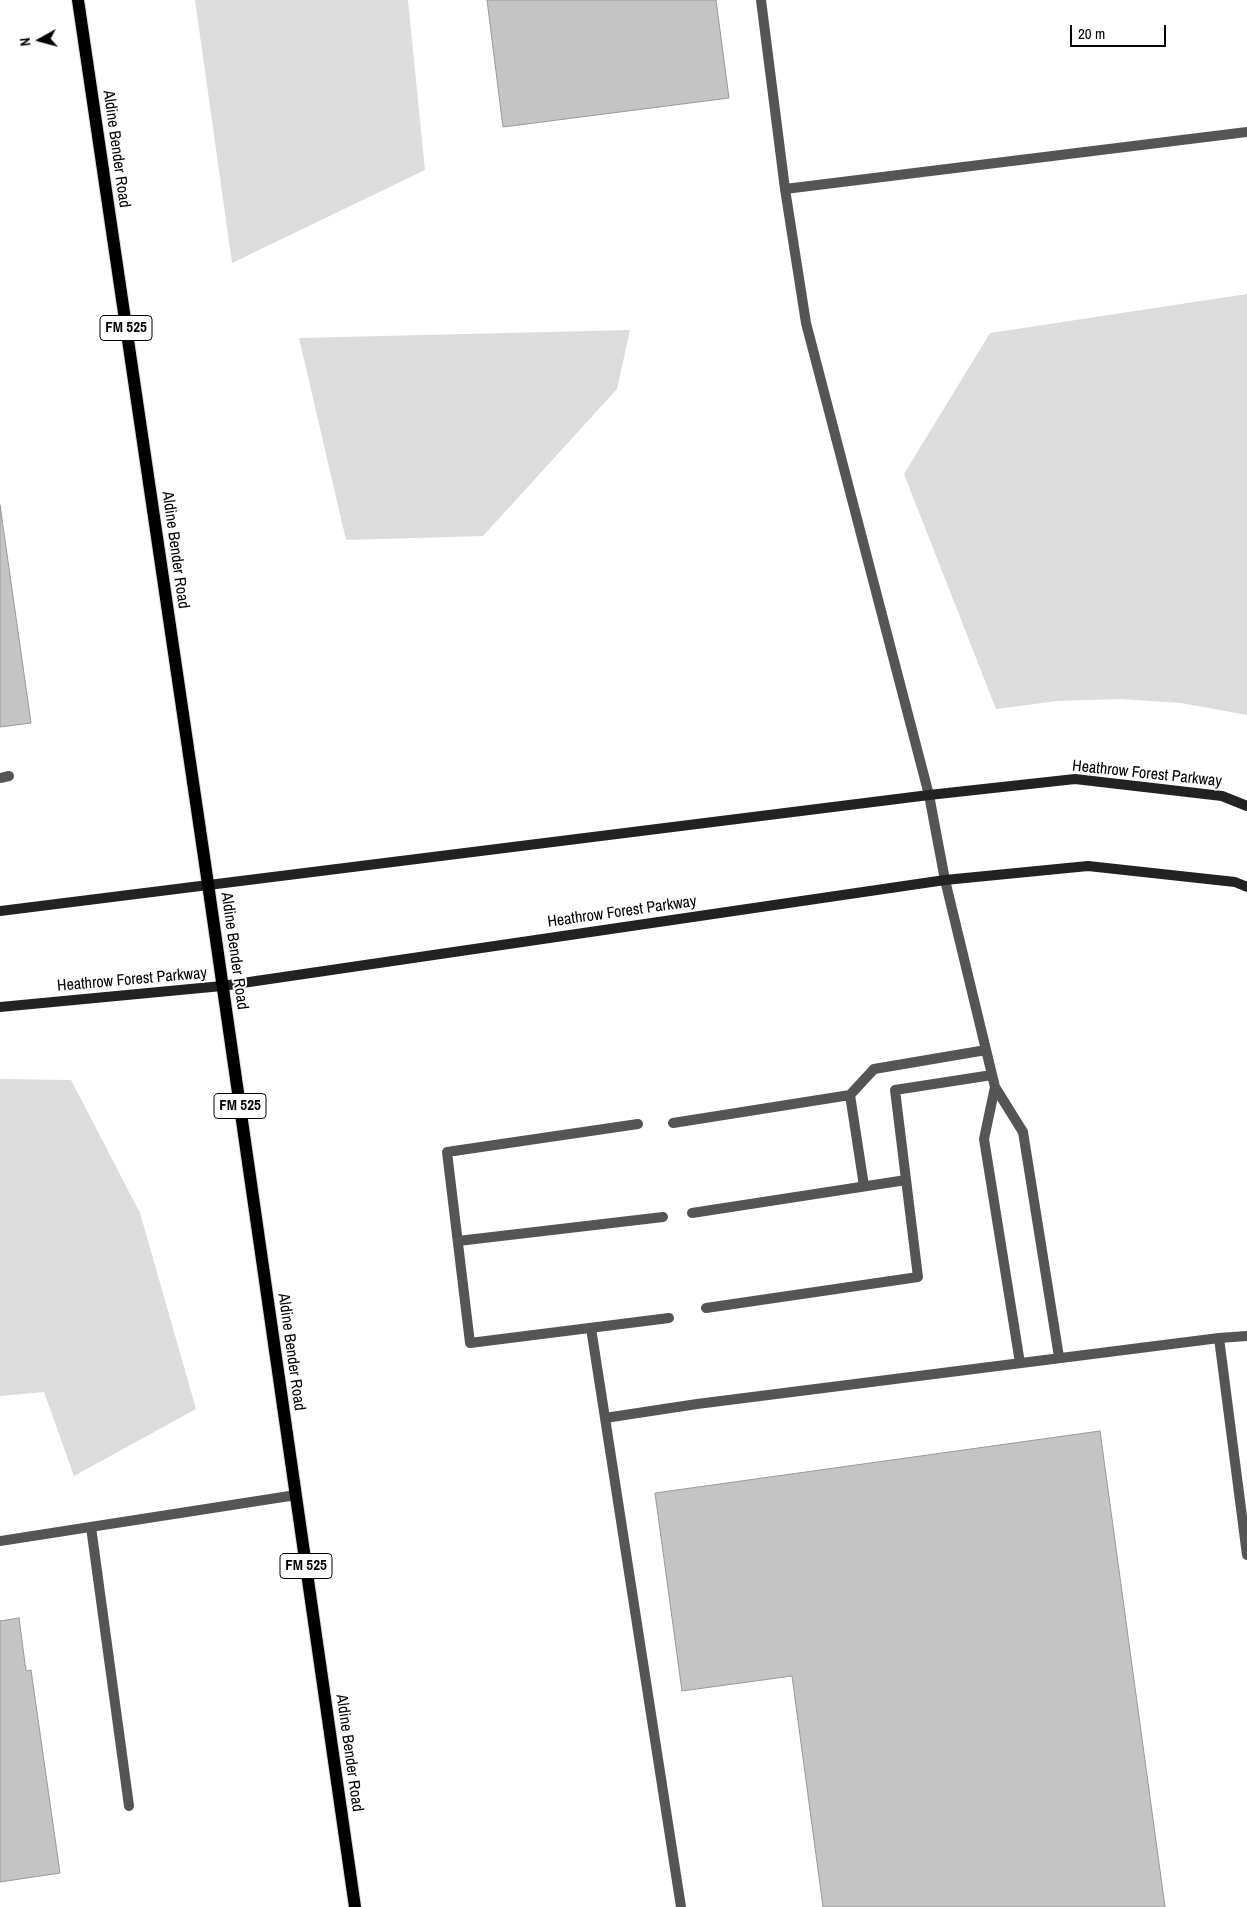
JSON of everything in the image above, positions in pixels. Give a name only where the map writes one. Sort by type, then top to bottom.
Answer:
[{"type":"main road","name":"Aldine Bender Road","points":[[78,0],[208,884],[354,1907]]},
{"type":"street","name":"Heathrow Forest Parkway","points":[[0,910],[929,795],[1075,779],[1222,796],[1247,806]]},
{"type":"street","name":"Heathrow Forest Parkway","points":[[0,1007],[222,986],[944,880],[1088,866],[1235,882],[1247,887]]},
{"type":"lane","points":[[762,0],[785,189],[806,323],[929,795],[944,880],[995,1087],[1023,1132],[1059,1357]]},
{"type":"lane","points":[[785,189],[1247,132]]},
{"type":"lane","points":[[673,1123],[850,1095],[874,1069],[986,1050]]},
{"type":"lane","points":[[706,1308],[918,1276],[895,1090],[992,1075]]},
{"type":"lane","points":[[995,1087],[984,1139],[1020,1363]]},
{"type":"lane","points":[[850,1095],[864,1186]]},
{"type":"lane","points":[[638,1124],[447,1152],[470,1343],[669,1318]]},
{"type":"lane","points":[[692,1213],[906,1180]]},
{"type":"lane","points":[[458,1241],[663,1217]]},
{"type":"lane","points":[[591,1328],[681,1907]]},
{"type":"lane","points":[[606,1418],[696,1404],[1059,1357],[1247,1336]]},
{"type":"lane","points":[[1219,1338],[1247,1555]]},
{"type":"lane","points":[[0,1541],[296,1495]]},
{"type":"lane","points":[[91,1527],[130,1806]]},
{"type":"shaded area","points":[[195,0],[408,0],[425,170],[232,263]]},
{"type":"shaded area","points":[[1247,294],[1247,715],[1181,703],[1119,699],[1057,701],[996,709],[904,474],[990,333]]},
{"type":"shaded area","points":[[630,330],[617,389],[483,536],[346,540],[299,338]]},
{"type":"shaded area","points":[[0,1079],[71,1080],[140,1213],[196,1409],[74,1476],[44,1392],[0,1396]]},
{"type":"building","points":[[487,0],[716,0],[729,98],[503,127]]},
{"type":"building","points":[[0,505],[31,723],[0,727]]},
{"type":"building","points":[[1100,1431],[1165,1907],[823,1907],[792,1676],[682,1691],[655,1493]]},
{"type":"building","points":[[19,1618],[26,1671],[31,1670],[60,1873],[0,1882],[0,1621]]}]
